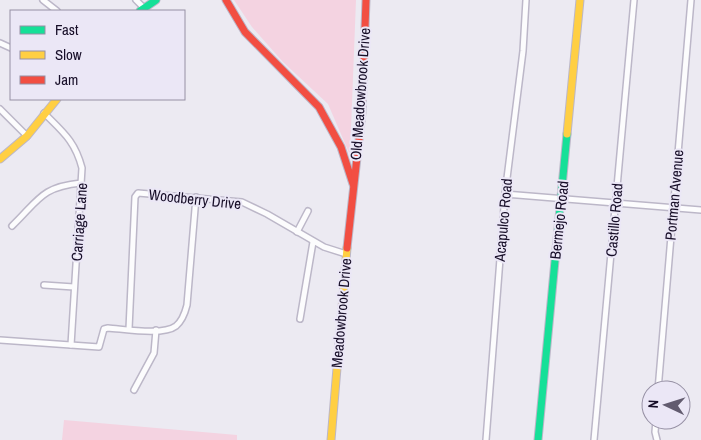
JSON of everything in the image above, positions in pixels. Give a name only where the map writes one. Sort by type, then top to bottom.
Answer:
[{"type":"street","points":[[43,0],[56,10]]},
{"type":"street","points":[[136,0],[142,10],[156,0]]},
{"type":"street","points":[[226,0],[245,32],[319,107],[341,147],[354,187]]},
{"type":"street","name":"Old Meadowbrook Drive","points":[[354,187],[364,79],[366,0]]},
{"type":"street","name":"Acapulco Road","points":[[486,440],[505,194],[523,51],[526,0]]},
{"type":"street","name":"Bermejo Road","points":[[538,440],[560,199],[577,55],[580,0]]},
{"type":"street","name":"Castillo Road","points":[[594,440],[634,0]]},
{"type":"street","name":"Portman Avenue","points":[[659,380],[691,0]]},
{"type":"street","points":[[0,159],[26,136],[57,100]]},
{"type":"street","points":[[0,109],[26,136]]},
{"type":"street","name":"Carriage Lane","points":[[44,113],[70,139],[77,150],[82,168],[71,345]]},
{"type":"street","points":[[12,226],[46,192],[60,185],[81,183]]},
{"type":"street","name":"Meadowbrook Drive","points":[[331,440],[346,254],[354,187]]},
{"type":"street","name":"Woodberry Drive","points":[[129,329],[135,197],[138,193],[233,201],[249,205],[313,242],[346,254]]},
{"type":"street","points":[[505,194],[701,210]]},
{"type":"street","points":[[0,340],[99,347],[104,329],[156,330],[174,327],[184,314],[190,281],[196,197]]},
{"type":"street","points":[[297,232],[308,211]]},
{"type":"street","points":[[300,319],[313,242]]},
{"type":"street","points":[[44,285],[74,288]]},
{"type":"street","points":[[134,390],[154,353],[156,330]]},
{"type":"shaded area","points":[[234,0],[356,0],[350,155],[328,104],[283,62],[252,27]]},
{"type":"shaded area","points":[[64,420],[237,435],[237,440],[62,440]]},
{"type":"traffic: fast","points":[[141,10],[156,0]]},
{"type":"traffic: fast","points":[[538,440],[567,134]]},
{"type":"traffic: slow","points":[[567,134],[580,0]]},
{"type":"traffic: slow","points":[[0,159],[27,136],[56,100]]},
{"type":"traffic: slow","points":[[331,440],[347,248]]},
{"type":"traffic: jam","points":[[226,0],[245,32],[319,107],[341,147],[353,184]]},
{"type":"traffic: jam","points":[[347,248],[362,112],[366,0]]}]
